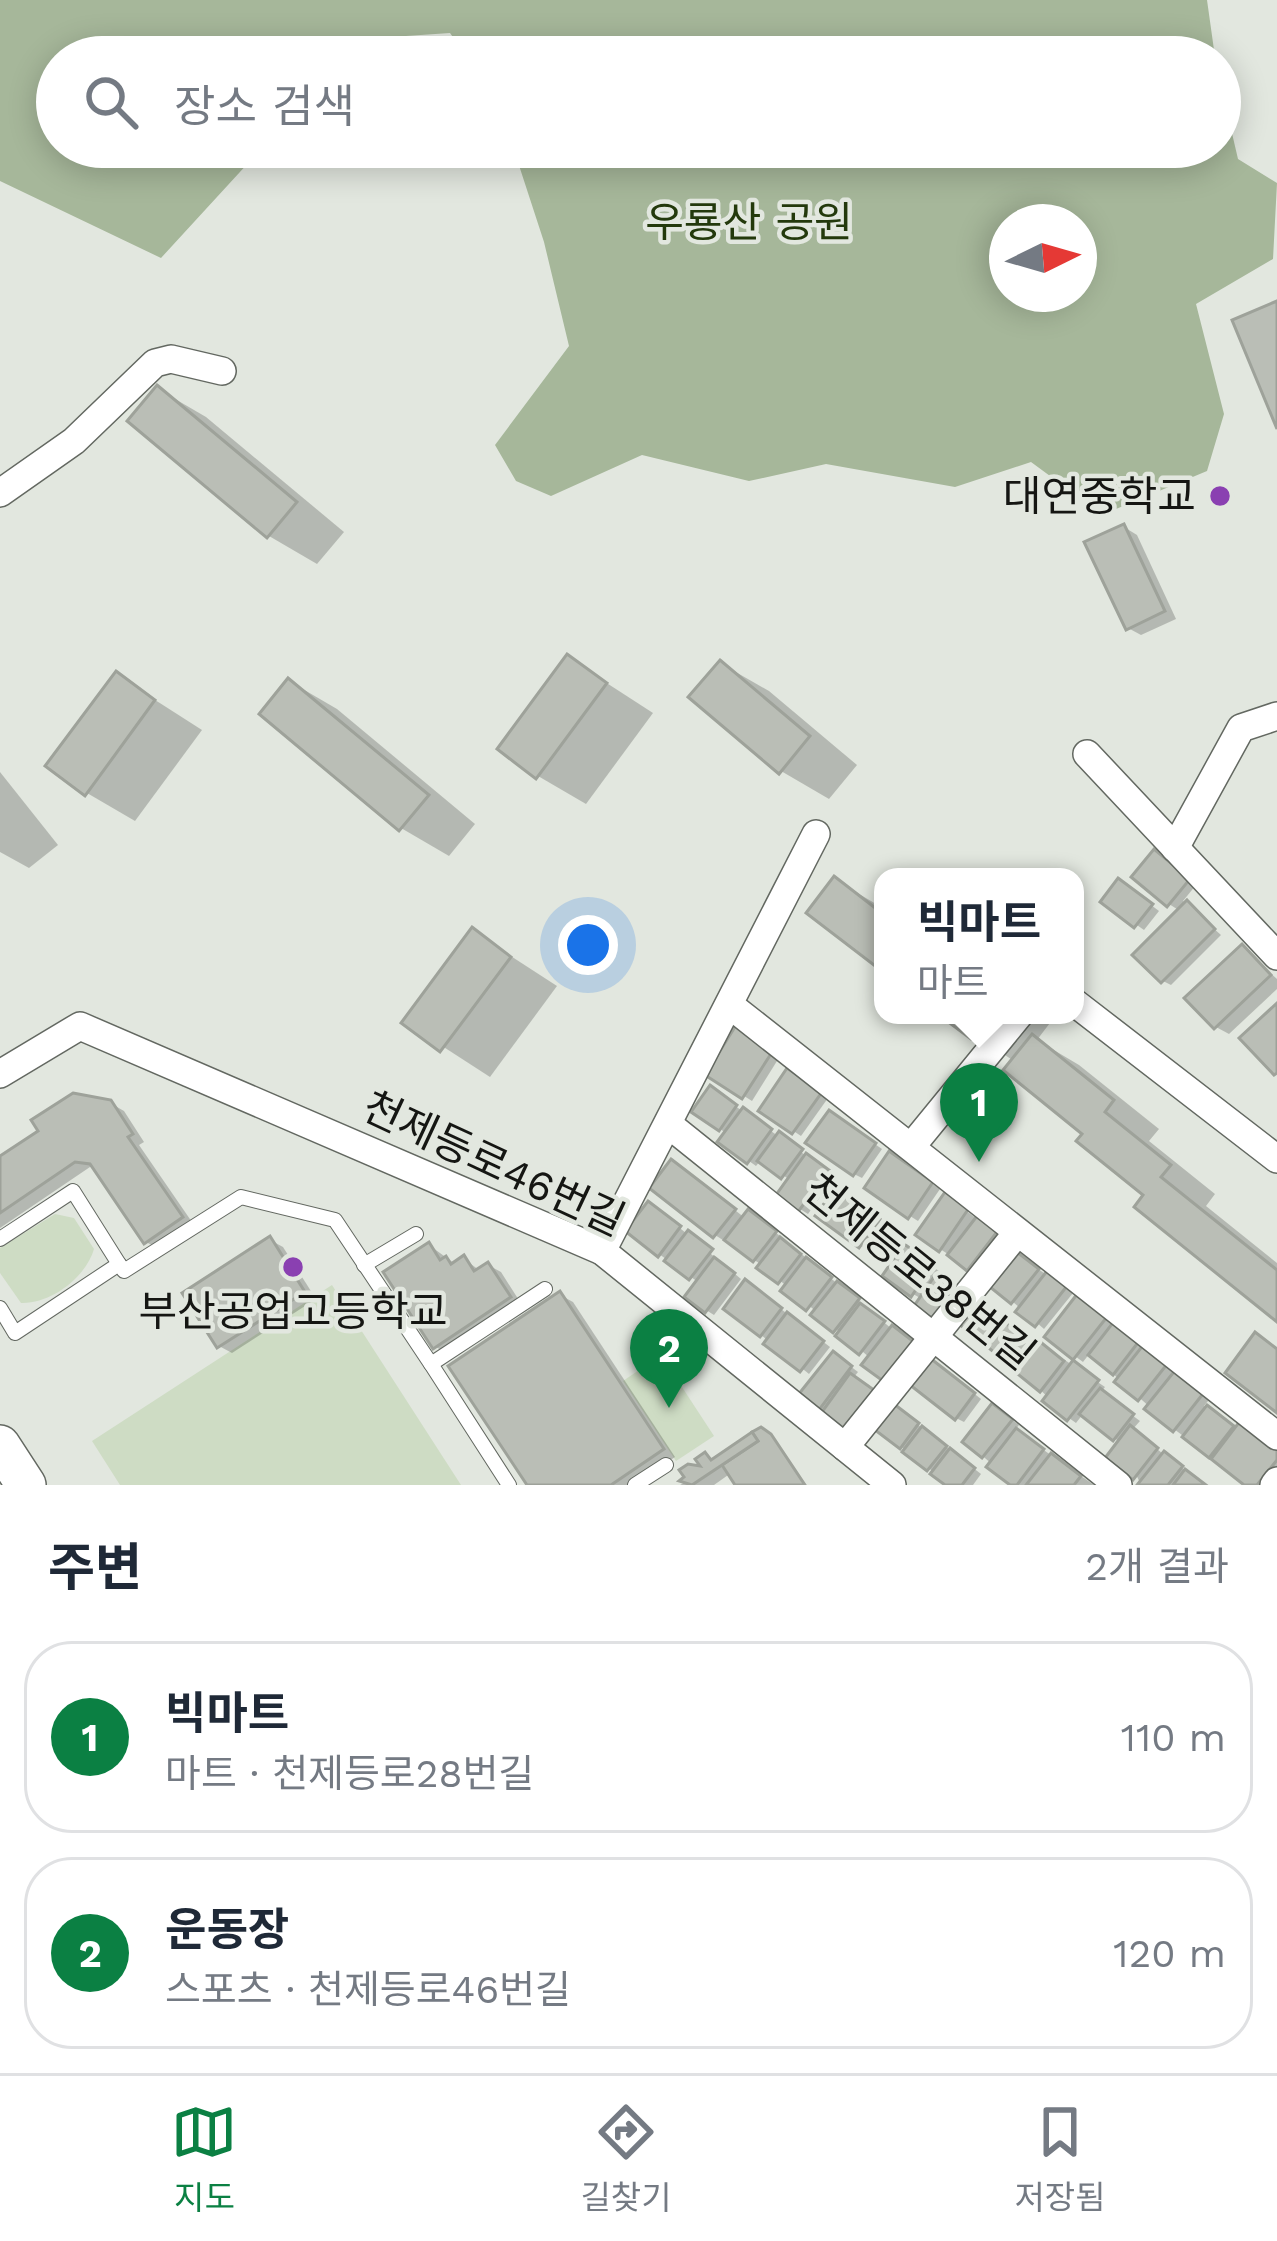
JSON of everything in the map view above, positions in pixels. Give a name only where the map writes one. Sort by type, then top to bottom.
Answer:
[{"type":"main road","points":[[0,1445],[26,1485]]},
{"type":"street","points":[[0,494],[74,441],[155,363],[171,358],[222,371]]},
{"type":"street","points":[[1175,848],[1241,728],[1277,716]]},
{"type":"street","points":[[1087,754],[1277,956]]},
{"type":"street","points":[[602,1251],[816,834]]},
{"type":"street","points":[[731,1006],[1277,1436]]},
{"type":"street","points":[[1084,1010],[1277,1159]]},
{"type":"street","points":[[910,1147],[1012,1024]]},
{"type":"street","name":"천제등로46번길","points":[[0,1074],[80,1026],[602,1251],[892,1485]]},
{"type":"street","name":"천제등로38번길","points":[[668,1124],[1118,1485]]},
{"type":"street","points":[[845,1447],[1017,1233]]},
{"type":"lane","points":[[0,1239],[73,1191],[124,1271],[241,1197],[335,1220],[508,1485]]},
{"type":"lane","points":[[364,1265],[416,1234]]},
{"type":"lane","points":[[2,1317],[15,1333],[119,1264]]},
{"type":"lane","points":[[430,1364],[545,1289]]},
{"type":"lane","points":[[635,1485],[666,1465]]},
{"type":"green space","points":[[0,0],[1207,0],[1212,36],[36,36],[36,168],[244,168],[161,258],[0,181]]},
{"type":"green space","name":"우룡산 공원","points":[[1241,161],[1277,183],[1273,259],[1196,304],[1224,414],[1207,471],[1116,509],[1065,487],[1031,462],[955,487],[826,464],[749,481],[642,455],[551,496],[516,481],[495,445],[569,346],[520,168],[1241,168]]},
{"type":"green space","points":[[55,1214],[74,1218],[94,1249],[66,1287],[44,1299],[21,1303],[0,1273],[0,1248]]},
{"type":"green space","points":[[332,1285],[461,1485],[120,1485],[92,1441]]},
{"type":"green space","points":[[661,1355],[714,1436],[676,1461],[623,1381]]},
{"type":"building","points":[[1277,301],[1277,429],[1232,320]]},
{"type":"building","points":[[157,385],[297,502],[267,538],[127,421]]},
{"type":"building","points":[[1124,524],[1165,611],[1126,630],[1084,542]]},
{"type":"building","points":[[567,654],[607,683],[536,779],[497,749]]},
{"type":"building","points":[[720,660],[810,736],[779,774],[688,697]]},
{"type":"building","points":[[116,671],[155,700],[85,796],[45,766]]},
{"type":"building","points":[[288,678],[429,795],[399,831],[259,714]]},
{"type":"building","points":[[1154,849],[1190,879],[1167,907],[1131,877]]},
{"type":"building","points":[[834,876],[874,907],[874,965],[806,913]]},
{"type":"building","points":[[1118,878],[1153,904],[1134,928],[1100,902]]},
{"type":"building","points":[[1187,900],[1215,929],[1161,983],[1132,955]]},
{"type":"building","points":[[472,927],[511,957],[440,1052],[401,1023]]},
{"type":"building","points":[[1242,944],[1271,975],[1214,1029],[1184,998]]},
{"type":"building","points":[[1277,1003],[1277,1073],[1274,1075],[1239,1038]]},
{"type":"building","points":[[738,1022],[776,1046],[742,1099],[705,1075]]},
{"type":"building","points":[[951,1024],[982,1024],[971,1039]]},
{"type":"building","points":[[1032,1034],[1114,1100],[1105,1112],[1171,1165],[1161,1177],[1277,1270],[1277,1322],[1134,1207],[1143,1195],[1076,1141],[1082,1134],[1003,1070]]},
{"type":"building","points":[[787,1068],[822,1092],[792,1134],[758,1111]]},
{"type":"building","points":[[710,1085],[737,1105],[719,1131],[691,1112]]},
{"type":"building","points":[[73,1093],[111,1100],[133,1134],[128,1137],[183,1217],[144,1244],[90,1164],[75,1162],[0,1213],[0,1156],[38,1131],[31,1120]]},
{"type":"building","points":[[743,1107],[772,1129],[747,1164],[717,1142]]},
{"type":"building","points":[[829,1110],[876,1143],[853,1176],[805,1143]]},
{"type":"building","points":[[779,1131],[803,1149],[781,1179],[757,1161]]},
{"type":"building","points":[[889,1151],[933,1182],[908,1219],[864,1188]]},
{"type":"building","points":[[806,1153],[829,1170],[798,1212],[776,1195]]},
{"type":"building","points":[[671,1159],[736,1209],[713,1238],[649,1188]]},
{"type":"building","points":[[836,1187],[880,1219],[859,1248],[815,1216]]},
{"type":"building","points":[[945,1192],[969,1208],[939,1252],[915,1235]]},
{"type":"building","points":[[648,1201],[681,1226],[658,1257],[625,1231]]},
{"type":"building","points":[[748,1209],[777,1231],[753,1262],[724,1240]]},
{"type":"building","points":[[977,1216],[997,1232],[967,1271],[947,1255]]},
{"type":"building","points":[[688,1230],[713,1249],[689,1280],[664,1261]]},
{"type":"building","points":[[270,1236],[305,1292],[217,1348],[182,1293]]},
{"type":"building","points":[[780,1237],[801,1254],[778,1284],[756,1268]]},
{"type":"building","points":[[429,1242],[440,1260],[446,1256],[451,1264],[464,1255],[474,1271],[488,1262],[511,1297],[433,1349],[383,1272]]},
{"type":"building","points":[[904,1244],[933,1264],[911,1297],[882,1276]]},
{"type":"building","points":[[1017,1252],[1039,1269],[1011,1304],[990,1287]]},
{"type":"building","points":[[714,1257],[735,1273],[705,1313],[684,1297]]},
{"type":"building","points":[[806,1257],[832,1277],[806,1311],[780,1291]]},
{"type":"building","points":[[1047,1271],[1067,1286],[1035,1327],[1015,1312]]},
{"type":"building","points":[[936,1274],[958,1290],[936,1322],[914,1306]]},
{"type":"building","points":[[745,1279],[782,1308],[760,1337],[723,1309]]},
{"type":"building","points":[[837,1281],[860,1298],[833,1333],[810,1315]]},
{"type":"building","points":[[560,1291],[664,1449],[611,1485],[527,1485],[448,1366]]},
{"type":"building","points":[[1078,1293],[1107,1317],[1073,1360],[1044,1337]]},
{"type":"building","points":[[972,1297],[1030,1342],[1011,1366],[954,1320]]},
{"type":"building","points":[[860,1303],[885,1321],[859,1355],[835,1336]]},
{"type":"building","points":[[787,1312],[824,1341],[800,1372],[763,1344]]},
{"type":"building","points":[[1115,1320],[1140,1340],[1113,1375],[1088,1355]]},
{"type":"building","points":[[892,1325],[914,1342],[883,1381],[861,1365]]},
{"type":"building","points":[[1255,1332],[1277,1349],[1277,1413],[1225,1373]]},
{"type":"building","points":[[1038,1340],[1064,1361],[1040,1392],[1014,1371]]},
{"type":"building","points":[[1144,1344],[1168,1363],[1138,1401],[1114,1382]]},
{"type":"building","points":[[833,1351],[852,1366],[819,1410],[798,1395]]},
{"type":"building","points":[[930,1358],[975,1393],[955,1420],[910,1385]]},
{"type":"building","points":[[1073,1360],[1099,1380],[1067,1421],[1042,1401]]},
{"type":"building","points":[[1177,1368],[1206,1390],[1173,1432],[1144,1409]]},
{"type":"building","points":[[850,1373],[874,1390],[842,1434],[819,1416]]},
{"type":"building","points":[[1100,1388],[1134,1414],[1113,1441],[1079,1414]]},
{"type":"building","points":[[992,1403],[1013,1419],[982,1458],[962,1442]]},
{"type":"building","points":[[894,1404],[919,1423],[900,1449],[875,1430]]},
{"type":"building","points":[[1207,1405],[1234,1426],[1209,1458],[1182,1437]]},
{"type":"building","points":[[1240,1421],[1277,1450],[1277,1460],[1257,1485],[1244,1485],[1211,1459]]},
{"type":"building","points":[[1130,1425],[1158,1448],[1133,1480],[1105,1458]]},
{"type":"building","points":[[922,1426],[947,1446],[927,1471],[902,1452]]},
{"type":"building","points":[[761,1427],[771,1434],[805,1485],[735,1485],[722,1465],[758,1441],[752,1432]]},
{"type":"building","points":[[1016,1428],[1044,1449],[1017,1485],[1010,1485],[986,1467]]},
{"type":"building","points":[[752,1432],[758,1441],[692,1485],[679,1481],[684,1477],[679,1470],[688,1464],[700,1466],[695,1459],[705,1452],[711,1460]]},
{"type":"building","points":[[950,1448],[975,1468],[962,1485],[945,1485],[930,1474]]},
{"type":"building","points":[[1164,1451],[1183,1466],[1168,1485],[1137,1485]]},
{"type":"building","points":[[1051,1453],[1081,1476],[1074,1485],[1026,1485]]},
{"type":"building","points":[[1185,1469],[1206,1485],[1173,1485]]},
{"type":"place","name":"대연중학교","points":[[1220,496]]},
{"type":"place","name":"빅마트","points":[[979,1162]]},
{"type":"place","name":"부산공업고등학교","points":[[293,1267]]},
{"type":"place","name":"운동장","points":[[669,1408]]}]
